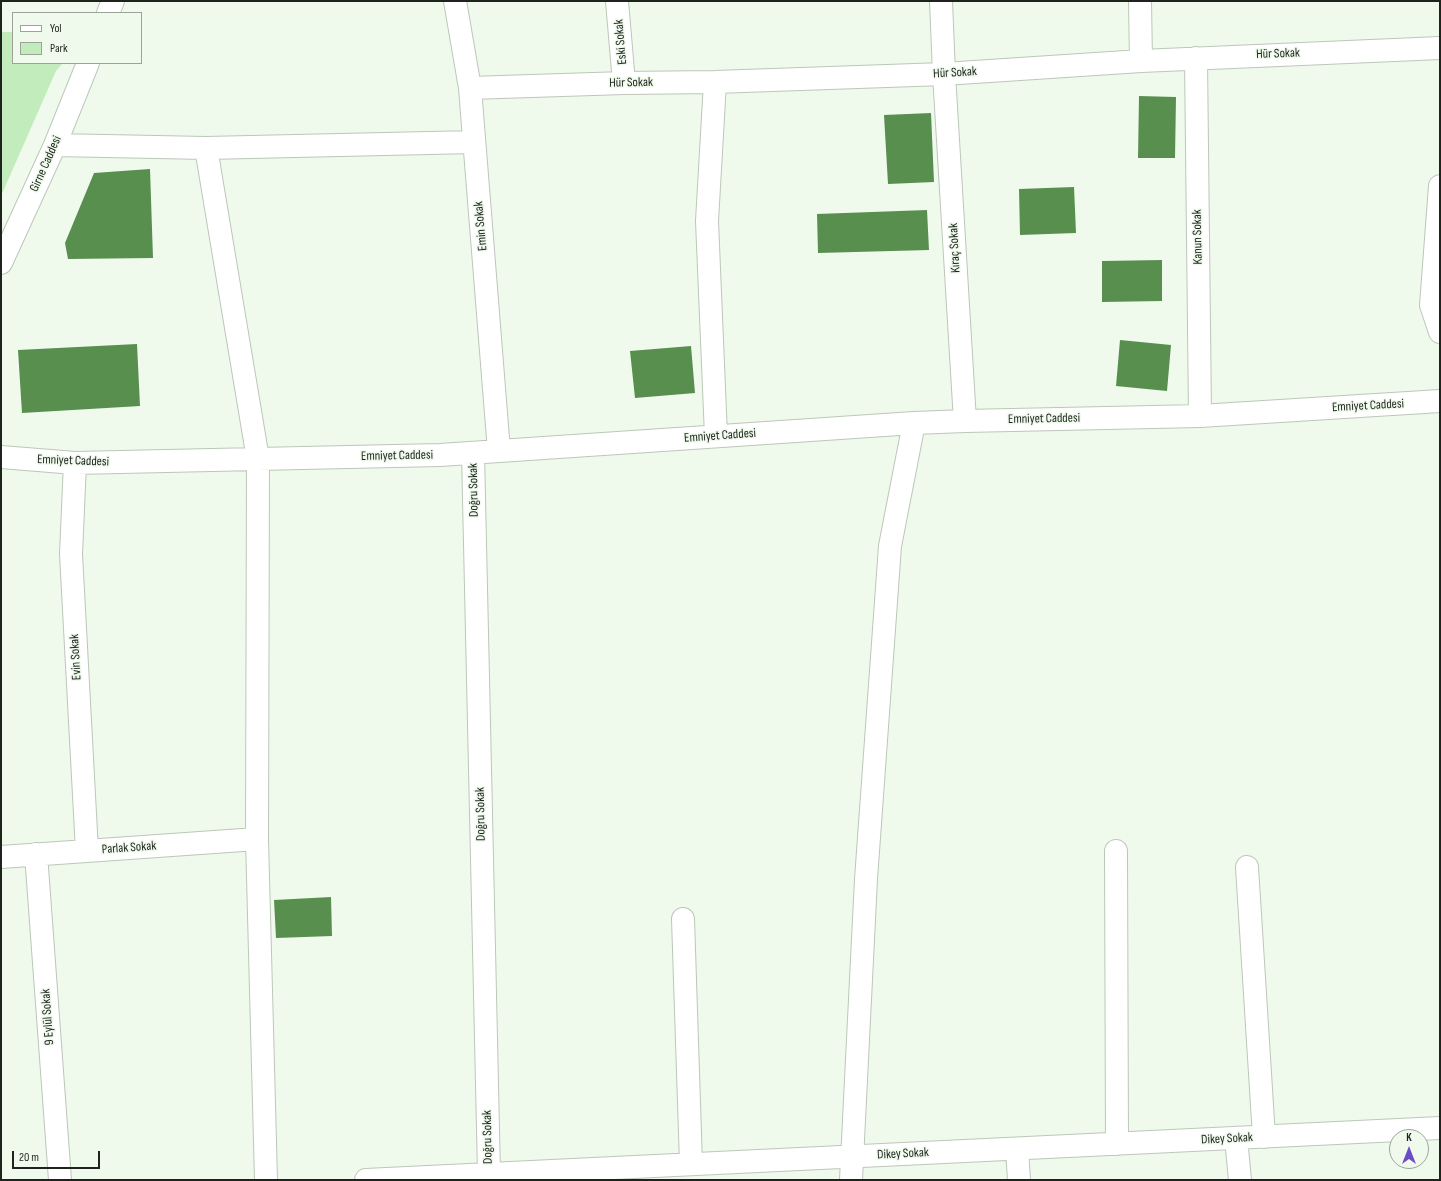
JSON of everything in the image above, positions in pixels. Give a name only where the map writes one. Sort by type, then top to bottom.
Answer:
[{"type":"street","points":[[108,12],[113,1]]},
{"type":"street","name":"Emin Sokak","points":[[455,1],[470,88],[499,451]]},
{"type":"street","name":"Eski Sokak","points":[[617,1],[624,83]]},
{"type":"street","name":"Kıraç Sokak","points":[[941,1],[965,421]]},
{"type":"street","points":[[1140,1],[1142,61]]},
{"type":"street","name":"Hür Sokak","points":[[470,88],[624,83],[715,82],[944,74],[1196,58],[1440,48]]},
{"type":"street","name":"Kanun Sokak","points":[[1196,58],[1200,416]]},
{"type":"street","name":"Girne Caddesi","points":[[1,263],[55,144],[88,64]]},
{"type":"street","points":[[715,82],[707,221],[716,436]]},
{"type":"street","points":[[55,144],[206,148],[474,142]]},
{"type":"street","points":[[206,148],[258,459],[257,839],[266,1180]]},
{"type":"street","points":[[1440,186],[1431,305],[1440,332]]},
{"type":"street","name":"Emniyet Caddesi","points":[[1,457],[75,463],[440,455],[914,423],[1200,416],[1440,401]]},
{"type":"street","points":[[851,1180],[866,879],[890,546],[914,423]]},
{"type":"street","name":"Doğru Sokak","points":[[473,453],[489,1174]]},
{"type":"street","name":"Evin Sokak","points":[[75,463],[71,554],[87,851]]},
{"type":"street","name":"Parlak Sokak","points":[[1,857],[257,839]]},
{"type":"street","points":[[1116,852],[1117,1144]]},
{"type":"street","name":"9 Eylül Sokak","points":[[36,854],[60,1180]]},
{"type":"street","points":[[1248,867],[1264,1137]]},
{"type":"street","points":[[683,919],[691,1164]]},
{"type":"street","name":"Dikey Sokak","points":[[366,1180],[1440,1128]]},
{"type":"street","points":[[1236,1138],[1240,1180]]},
{"type":"street","points":[[1017,1149],[1019,1180]]},
{"type":"green space","points":[[1,32],[12,32],[12,64],[62,64],[56,71],[1,196]]},
{"type":"building","points":[[1139,96],[1176,97],[1175,158],[1138,158]]},
{"type":"building","points":[[931,113],[934,182],[888,184],[884,115]]},
{"type":"building","points":[[150,169],[153,258],[68,259],[65,243],[94,173]]},
{"type":"building","points":[[1074,187],[1076,233],[1020,235],[1019,189]]},
{"type":"building","points":[[927,210],[929,250],[818,253],[817,214]]},
{"type":"building","points":[[1162,260],[1162,301],[1102,302],[1102,261]]},
{"type":"building","points":[[1120,340],[1171,345],[1167,391],[1116,386]]},
{"type":"building","points":[[137,344],[140,406],[22,413],[18,350]]},
{"type":"building","points":[[691,346],[695,393],[635,398],[630,351]]},
{"type":"building","points":[[331,897],[332,936],[276,938],[274,900]]}]
